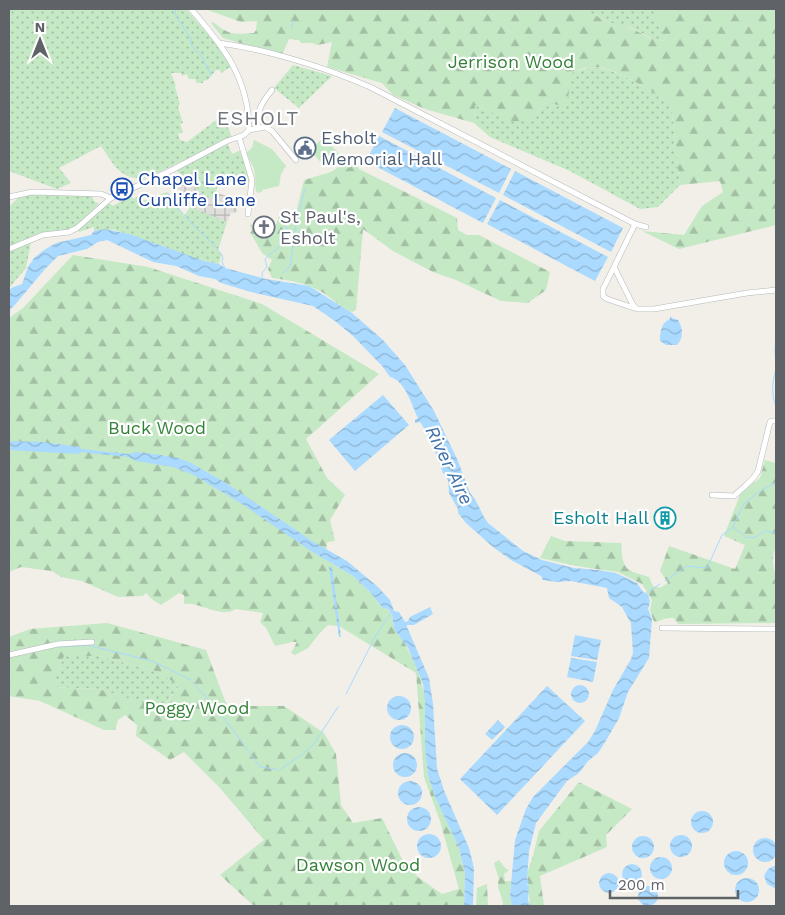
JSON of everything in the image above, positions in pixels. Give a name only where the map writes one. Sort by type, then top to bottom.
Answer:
[{"type":"street","points":[[191,9],[219,43],[240,78],[249,130]]},
{"type":"street","points":[[219,43],[233,44],[292,60],[340,75],[370,87],[635,224],[646,227]]},
{"type":"street","points":[[258,128],[260,105],[272,90]]},
{"type":"street","points":[[9,249],[43,235],[69,232],[77,228],[110,198],[239,137],[249,130],[265,127],[272,131],[296,160]]},
{"type":"street","points":[[239,137],[252,180],[250,210]]},
{"type":"street","points":[[9,197],[32,192],[102,194],[110,198]]},
{"type":"street","points":[[635,224],[603,289],[603,296],[637,309],[654,309],[776,290]]},
{"type":"street","points":[[614,267],[633,305],[637,309]]},
{"type":"street","points":[[712,495],[734,496],[750,480],[756,477],[770,422],[776,421]]},
{"type":"street","points":[[662,628],[776,629]]},
{"type":"street","points":[[9,655],[40,646],[92,642]]},
{"type":"shaded area","points":[[178,173],[207,198],[215,196],[216,192],[239,201],[246,201],[247,203],[240,205],[237,208],[237,212],[231,213],[227,222],[194,209],[191,206],[193,203],[169,180]]},
{"type":"green space","points":[[9,9],[186,9],[214,41],[232,66],[221,73],[220,70],[216,70],[203,83],[197,83],[195,79],[189,79],[187,74],[182,76],[181,73],[171,73],[176,86],[180,104],[178,107],[183,123],[180,124],[183,132],[178,134],[180,140],[187,142],[223,115],[232,137],[149,177],[140,178],[125,175],[115,166],[101,146],[59,168],[71,183],[57,189],[9,171]]},
{"type":"green space","name":"Jerrison Wood","points":[[205,9],[582,9],[610,23],[627,26],[650,38],[664,41],[653,9],[776,9],[776,225],[679,249],[642,231],[684,235],[702,206],[723,192],[720,181],[680,185],[671,104],[611,70],[593,67],[573,72],[566,107],[546,102],[531,119],[513,122],[475,105],[474,123],[425,109],[393,95],[382,83],[327,67],[332,42],[318,45],[289,39],[282,55],[223,38],[211,23],[213,22],[228,32],[241,34],[254,33],[257,21],[241,22]]},
{"type":"green space","points":[[582,9],[653,9],[665,41],[653,39],[630,27],[610,23]]},
{"type":"green space","points":[[293,65],[332,76],[299,108],[274,88]]},
{"type":"green space","points":[[592,67],[602,68],[623,75],[671,104],[680,185],[658,207],[640,209],[570,171],[490,137],[474,123],[475,105],[531,119],[573,72]]},
{"type":"green space","points":[[324,137],[339,154],[324,166],[310,150]]},
{"type":"green space","points":[[254,140],[272,149],[286,166],[281,174],[279,186],[257,193],[254,170],[246,153],[252,148]]},
{"type":"green space","points":[[228,144],[232,154],[241,150],[250,183],[231,180],[230,184],[221,182],[218,184],[215,196],[207,198],[177,171],[179,168]]},
{"type":"green space","points":[[357,162],[359,169],[457,218],[458,230],[467,235],[479,235],[550,272],[546,290],[528,303],[501,301],[456,280],[433,272],[393,251],[363,229],[356,310],[352,312],[348,310],[310,286],[272,278],[268,269],[272,260],[262,253],[250,232],[252,231],[250,225],[260,236],[274,230],[280,214],[294,221],[304,180],[331,172],[345,163]]},
{"type":"green space","points":[[167,192],[184,216],[191,206],[227,222],[218,250],[222,254],[219,264],[204,261],[115,230],[94,231],[94,227],[79,232],[78,230],[108,202],[113,206],[131,196],[133,199],[137,197],[140,202]]},
{"type":"green space","points":[[28,194],[92,195],[94,201],[99,204],[77,225],[67,230],[40,233],[9,246],[9,207],[19,197]]},
{"type":"green space","points":[[31,242],[26,268],[9,288],[9,252]]},
{"type":"green space","name":"Buck Wood","points":[[73,255],[148,267],[262,304],[379,374],[306,439],[327,478],[345,495],[330,520],[335,541],[327,542],[326,560],[353,576],[383,608],[387,609],[392,615],[397,634],[403,640],[417,668],[425,696],[425,749],[428,775],[435,797],[459,848],[465,874],[464,906],[254,906],[220,875],[264,840],[220,788],[184,752],[170,760],[136,736],[137,725],[125,715],[118,720],[115,730],[104,730],[40,701],[9,696],[9,637],[30,629],[107,623],[206,650],[227,706],[284,706],[324,733],[336,754],[341,805],[353,823],[382,818],[403,861],[419,878],[442,894],[459,889],[440,821],[424,777],[416,673],[339,626],[328,625],[308,648],[295,655],[291,653],[297,642],[275,646],[266,628],[260,622],[263,613],[236,609],[224,612],[197,605],[184,604],[184,595],[179,593],[161,605],[146,593],[143,596],[118,597],[82,581],[61,577],[52,571],[21,567],[9,572],[9,318],[23,308]],"holes":[[[64,656],[100,656],[159,672],[179,686],[162,709],[99,689],[52,687]]]},
{"type":"green space","points":[[765,460],[776,463],[776,546],[773,560],[776,575],[776,623],[678,624],[674,618],[654,622],[650,610],[652,600],[642,584],[618,572],[576,566],[540,558],[551,536],[565,541],[621,543],[626,568],[649,577],[653,586],[660,588],[668,583],[660,571],[669,546],[735,569],[745,545],[724,536],[741,492],[760,478]]},
{"type":"green space","points":[[64,656],[100,656],[159,672],[179,686],[161,709],[99,689],[51,687]]},
{"type":"green space","points":[[579,782],[632,809],[606,835],[607,847],[540,876],[544,906],[530,906],[527,873],[539,831]]},
{"type":"green space","points":[[499,860],[509,870],[504,874],[505,881],[511,881],[510,896],[512,906],[503,906],[498,886],[499,879],[494,863]]},
{"type":"green space","points":[[487,884],[488,906],[476,906],[477,888]]},
{"type":"water","points":[[395,108],[511,169],[499,193],[382,132]]},
{"type":"water","points":[[379,136],[496,198],[483,223],[366,161]]},
{"type":"water","points":[[515,171],[623,228],[611,252],[503,195]]},
{"type":"water","points":[[500,200],[608,257],[595,281],[487,224]]},
{"type":"water","name":"River Aire","points":[[105,229],[129,234],[204,261],[219,264],[225,268],[266,279],[309,286],[352,313],[382,339],[405,365],[434,411],[458,461],[470,493],[488,523],[523,551],[542,560],[574,568],[616,573],[637,583],[643,592],[648,594],[650,602],[648,609],[652,619],[649,658],[628,692],[619,718],[598,753],[588,761],[579,773],[567,781],[536,823],[529,851],[527,879],[529,881],[527,885],[529,887],[528,900],[530,906],[512,906],[510,896],[515,840],[526,809],[533,797],[588,742],[595,731],[613,690],[631,659],[633,653],[631,623],[622,607],[609,598],[607,588],[571,581],[556,582],[543,580],[541,576],[511,560],[493,547],[466,523],[458,513],[458,509],[449,493],[448,480],[443,473],[430,438],[420,422],[415,423],[415,420],[418,418],[404,388],[395,379],[390,377],[354,337],[313,306],[251,292],[221,283],[215,279],[199,276],[176,266],[153,262],[107,240],[98,242],[87,249],[58,256],[9,310],[9,293],[11,288],[22,284],[28,267],[34,258],[56,243],[91,235],[94,231]]},
{"type":"water","points":[[670,316],[678,320],[681,326],[682,336],[677,345],[666,345],[660,341],[662,328],[670,319]]},
{"type":"water","points":[[383,395],[409,425],[355,471],[329,440]]},
{"type":"water","points":[[9,441],[43,442],[80,447],[81,449],[128,454],[136,452],[154,454],[178,458],[191,463],[226,483],[312,541],[347,561],[378,587],[390,600],[394,611],[399,612],[405,622],[410,617],[430,607],[433,614],[414,625],[407,625],[407,627],[429,678],[433,704],[437,769],[445,793],[469,848],[474,868],[473,906],[464,906],[465,874],[459,848],[435,797],[428,775],[425,749],[423,684],[408,648],[394,629],[392,615],[388,609],[383,608],[353,576],[192,474],[173,467],[136,461],[128,457],[81,452],[79,454],[9,450]]},
{"type":"water","points":[[329,567],[332,567],[341,637],[339,637]]},
{"type":"water","points":[[575,635],[601,640],[597,660],[571,656]]},
{"type":"water","points":[[571,658],[597,662],[593,682],[567,677]]},
{"type":"water","points":[[580,685],[586,688],[589,694],[586,700],[580,703],[574,700],[571,694],[574,688]]},
{"type":"water","points":[[547,686],[585,721],[497,815],[460,779]]},
{"type":"water","points":[[399,696],[408,699],[411,708],[408,717],[399,720],[390,717],[387,708],[390,699]]},
{"type":"water","points":[[498,720],[505,727],[492,740],[485,734]]},
{"type":"water","points":[[402,725],[411,728],[414,737],[411,746],[402,749],[393,746],[390,737],[393,728]]},
{"type":"water","points":[[405,753],[414,756],[417,765],[414,774],[405,777],[396,774],[393,765],[396,756]]},
{"type":"water","points":[[410,781],[419,784],[422,793],[419,802],[410,805],[401,802],[398,793],[401,784]]},
{"type":"water","points":[[419,807],[428,810],[431,819],[428,828],[419,831],[410,828],[407,819],[410,810]]},
{"type":"water","points":[[698,811],[706,811],[713,818],[713,826],[706,833],[698,833],[691,826],[691,818]]},
{"type":"water","points":[[429,834],[438,837],[441,846],[438,855],[429,858],[420,855],[417,846],[420,837]]},
{"type":"water","points":[[677,835],[685,835],[692,842],[692,850],[685,857],[677,857],[670,850],[670,842]]},
{"type":"water","points":[[639,836],[647,836],[654,843],[654,851],[647,858],[639,858],[632,851],[632,843]]},
{"type":"water","points":[[765,838],[770,839],[776,845],[776,855],[770,861],[765,862],[760,861],[754,855],[753,850],[754,845],[760,839]]},
{"type":"water","points":[[736,851],[745,854],[748,863],[745,872],[736,875],[727,872],[724,863],[727,854]]},
{"type":"water","points":[[657,857],[665,857],[672,864],[672,872],[665,879],[657,879],[650,872],[650,864]]},
{"type":"water","points":[[632,864],[639,867],[642,874],[639,881],[632,884],[625,881],[622,874],[625,867]]},
{"type":"water","points":[[776,865],[776,889],[767,884],[764,876],[768,869]]},
{"type":"water","points":[[609,873],[616,876],[619,883],[616,890],[609,893],[602,890],[599,883],[602,876]]},
{"type":"water","points":[[747,878],[756,881],[759,890],[756,899],[747,902],[738,899],[735,890],[738,881]]},
{"type":"water","points":[[648,886],[655,889],[658,896],[655,903],[648,906],[641,903],[638,896],[641,889]]},
{"type":"waterway","points":[[175,9],[176,16],[191,39],[191,45],[200,53],[211,75]]},
{"type":"waterway","points":[[292,28],[293,20]]},
{"type":"waterway","points":[[282,273],[289,268],[291,263],[293,238],[305,189]]},
{"type":"waterway","points":[[168,193],[179,209],[215,246],[223,257],[222,262],[225,268]]},
{"type":"waterway","points":[[262,277],[262,273],[267,267],[265,259],[281,245],[288,228],[286,228],[280,217]]},
{"type":"waterway","points":[[776,332],[776,366]]},
{"type":"waterway","points":[[776,369],[773,388],[776,407]]},
{"type":"waterway","points":[[665,581],[687,566],[707,568],[722,535],[733,527],[743,505],[756,494],[776,482]]},
{"type":"waterway","points":[[733,527],[747,538],[756,537],[765,531],[776,533]]},
{"type":"waterway","points":[[646,593],[660,584]]},
{"type":"waterway","points":[[346,694],[376,635],[390,614]]},
{"type":"waterway","points":[[56,647],[87,645],[152,661],[191,680],[221,714],[260,767],[276,769]]},
{"type":"waterway","points":[[279,770],[313,745],[338,707]]},
{"type":"place","name":"Esholt Memorial Hall","points":[[305,148]]},
{"type":"place","name":"Chapel Lane Cunliffe Lane","points":[[122,189]]},
{"type":"place","name":"St Paul's, Esholt","points":[[264,227]]},
{"type":"place","name":"Esholt Hall","points":[[665,518]]},
{"type":"district","name":"ESHOLT","points":[[258,118]]},
{"type":"park label","name":"Poggy Wood","points":[[197,708]]},
{"type":"park label","name":"Dawson Wood","points":[[358,865]]}]
